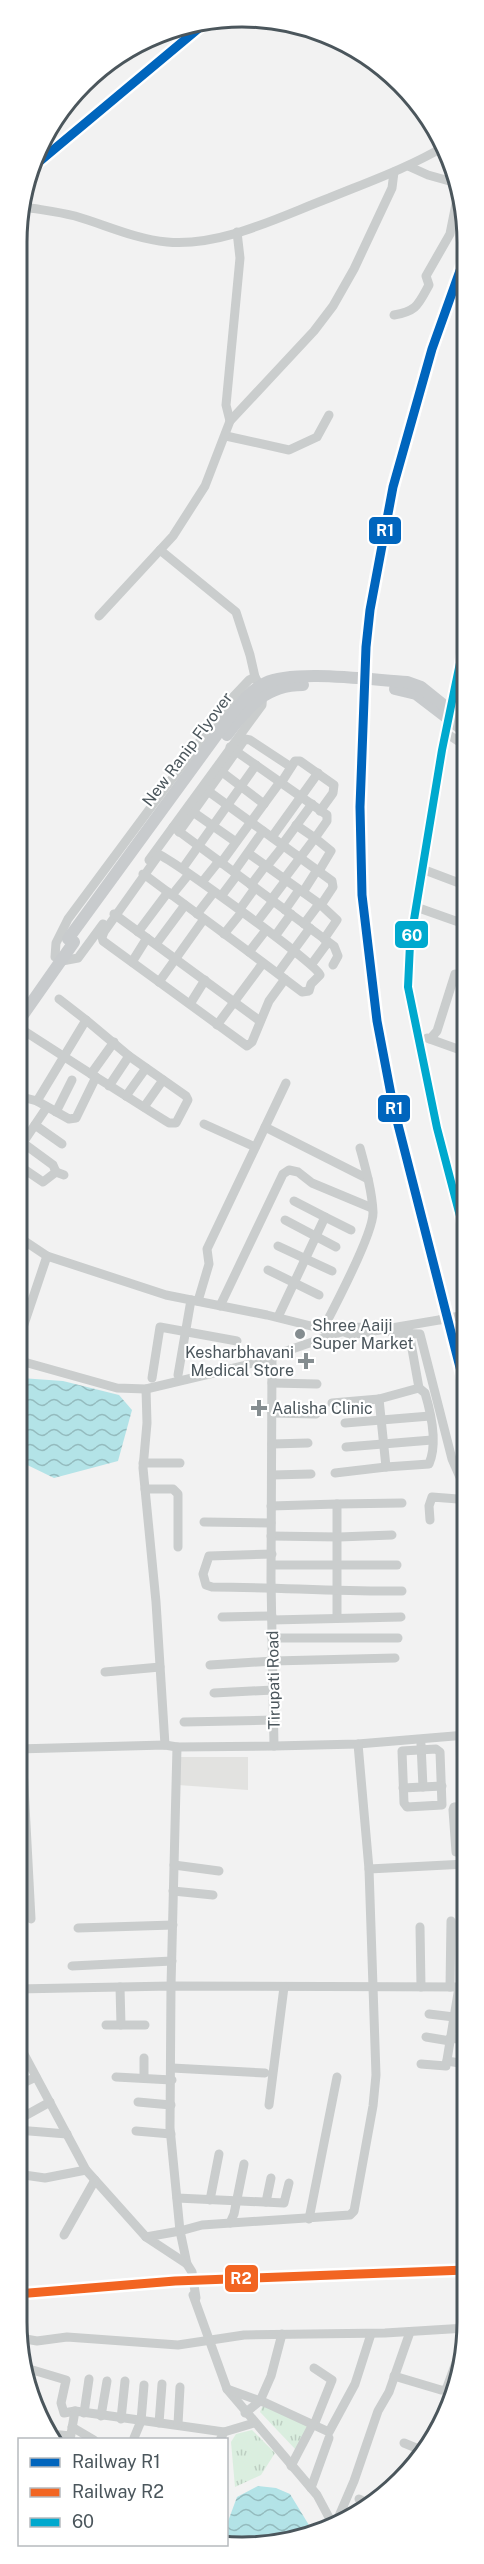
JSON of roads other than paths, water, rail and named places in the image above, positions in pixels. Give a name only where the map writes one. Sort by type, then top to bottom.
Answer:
[{"type":"main road","name":"New Ranip Flyover","points":[[58,959],[232,714],[251,692],[263,684],[282,678],[302,676],[407,682],[422,687],[457,716]]},
{"type":"main road","name":"New Ranip Flyover","points":[[71,941],[243,714],[266,693],[283,686],[300,685],[406,690],[416,694],[457,725]]},
{"type":"main road","points":[[27,998],[58,959]]},
{"type":"main road","points":[[27,1008],[58,959]]},
{"type":"street","points":[[30,208],[74,216],[139,237],[168,242],[198,241],[237,232],[394,172],[437,151]]},
{"type":"street","points":[[408,166],[448,181]]},
{"type":"street","points":[[99,616],[173,536],[206,486],[230,421],[314,331],[333,306],[354,269],[392,188],[394,172]]},
{"type":"street","points":[[394,315],[410,312],[418,304],[429,285],[426,276],[450,234],[455,211]]},
{"type":"street","points":[[230,421],[226,405],[240,258],[237,232]]},
{"type":"street","points":[[226,436],[290,450],[317,437],[329,415]]},
{"type":"street","points":[[160,550],[236,612],[255,677],[263,691],[262,705],[176,829],[78,958],[58,959],[56,943],[68,919],[232,698],[249,680],[255,677]]},
{"type":"street","points":[[457,677],[410,944],[408,987],[437,1128],[457,1200]]},
{"type":"street","points":[[452,703],[457,707]]},
{"type":"street","points":[[446,733],[457,740]]},
{"type":"street","points":[[176,829],[194,812],[222,772],[233,749],[245,739],[291,767]]},
{"type":"street","points":[[233,749],[328,817],[260,918]]},
{"type":"street","points":[[138,932],[170,893],[187,869],[198,846],[268,752]]},
{"type":"street","points":[[203,881],[236,842],[298,760],[334,785],[335,788],[320,811]]},
{"type":"street","points":[[222,772],[264,804]]},
{"type":"street","points":[[272,837],[318,773]]},
{"type":"street","points":[[113,913],[102,937],[103,941],[247,1046],[252,1042],[281,976],[333,883],[208,791]]},
{"type":"street","points":[[224,934],[241,911],[253,886],[312,804]]},
{"type":"street","points":[[194,812],[236,842]]},
{"type":"street","points":[[278,932],[301,891],[332,851],[296,825]]},
{"type":"street","points":[[176,829],[334,946],[338,956],[333,965]]},
{"type":"street","points":[[159,982],[201,916],[236,873],[263,831]]},
{"type":"street","points":[[248,853],[320,905],[336,920],[314,961]]},
{"type":"street","points":[[160,855],[187,869],[266,930],[295,949],[318,970],[320,975],[305,993],[142,873],[160,855]]},
{"type":"street","points":[[422,869],[457,883]]},
{"type":"street","points":[[156,944],[185,905]]},
{"type":"street","points":[[416,908],[457,922]]},
{"type":"street","points":[[113,913],[260,1021]]},
{"type":"street","points":[[249,952],[266,930]]},
{"type":"street","points":[[132,962],[147,938]]},
{"type":"street","points":[[217,1025],[263,963]]},
{"type":"street","points":[[430,1039],[437,1031],[455,974]]},
{"type":"street","points":[[190,1004],[205,980]]},
{"type":"street","points":[[27,1033],[170,1123],[176,1123],[188,1098],[129,1056],[59,999]]},
{"type":"street","points":[[36,1101],[86,1020]]},
{"type":"street","points":[[416,1034],[457,1049]]},
{"type":"street","points":[[27,1098],[69,1119],[76,1118],[94,1075],[114,1042]]},
{"type":"street","points":[[109,1086],[129,1056]]},
{"type":"street","points":[[126,1096],[146,1068]]},
{"type":"street","points":[[56,1112],[72,1080]]},
{"type":"street","points":[[144,1107],[163,1080]]},
{"type":"street","points":[[178,1375],[186,1332],[209,1264],[207,1249],[286,1083]]},
{"type":"street","points":[[27,1136],[47,1107]]},
{"type":"street","points":[[204,1124],[255,1147]]},
{"type":"street","points":[[35,1125],[63,1144]]},
{"type":"street","points":[[265,1127],[368,1179]]},
{"type":"street","points":[[323,1329],[364,1243],[373,1214],[368,1179],[360,1148]]},
{"type":"street","points":[[27,1151],[53,1165],[60,1174],[43,1182],[27,1172]]},
{"type":"street","points":[[220,1306],[283,1174],[289,1170],[298,1172],[312,1183],[372,1208]]},
{"type":"street","points":[[294,1201],[351,1230]]},
{"type":"street","points":[[278,1317],[325,1217]]},
{"type":"street","points":[[285,1221],[336,1247]]},
{"type":"street","points":[[27,1243],[47,1256],[166,1295],[278,1317],[323,1329],[344,1331],[351,1335],[439,1320]]},
{"type":"street","points":[[278,1246],[332,1271]]},
{"type":"street","points":[[27,1315],[47,1256]]},
{"type":"street","points":[[268,1270],[319,1295]]},
{"type":"street","points":[[152,1378],[160,1327],[237,1341]]},
{"type":"street","points":[[372,1330],[379,1334],[409,1332],[420,1334],[452,1459],[457,1470]]},
{"type":"street","points":[[27,1363],[117,1388],[146,1389],[272,1357],[344,1331]]},
{"type":"street","points":[[335,1473],[429,1464],[432,1440],[430,1416],[425,1393],[418,1388],[409,1332]]},
{"type":"street","name":"Tirupati Road","points":[[27,1749],[165,1745],[177,1747],[274,1746],[271,1536],[272,1357]]},
{"type":"street","points":[[272,1383],[317,1384]]},
{"type":"street","points":[[332,1403],[379,1399],[418,1388]]},
{"type":"street","points":[[146,1389],[147,1423],[143,1463],[156,1602],[165,1745]]},
{"type":"street","points":[[379,1399],[386,1467]]},
{"type":"street","points":[[272,1413],[316,1414]]},
{"type":"street","points":[[345,1423],[430,1416]]},
{"type":"street","points":[[346,1448],[432,1440]]},
{"type":"street","points":[[272,1444],[308,1443]]},
{"type":"street","points":[[143,1463],[180,1463]]},
{"type":"street","points":[[272,1475],[311,1474]]},
{"type":"street","points":[[145,1489],[173,1489],[178,1494],[177,1547]]},
{"type":"street","points":[[430,1520],[429,1506],[432,1497],[457,1499]]},
{"type":"street","points":[[272,1506],[402,1503]]},
{"type":"street","points":[[337,1504],[339,1538],[337,1618]]},
{"type":"street","points":[[204,1522],[271,1523]]},
{"type":"street","points":[[271,1536],[339,1538],[392,1535]]},
{"type":"street","points":[[272,1554],[209,1556],[203,1574],[206,1585],[338,1592],[402,1591]]},
{"type":"street","points":[[272,1565],[338,1567],[397,1565]]},
{"type":"street","points":[[222,1617],[401,1617]]},
{"type":"street","points":[[272,1638],[398,1638]]},
{"type":"street","points":[[210,1665],[395,1658]]},
{"type":"street","points":[[105,1672],[160,1667]]},
{"type":"street","points":[[214,1693],[273,1690]]},
{"type":"street","points":[[184,1722],[273,1720]]},
{"type":"street","points":[[274,1746],[358,1744],[457,1736]]},
{"type":"street","points":[[421,1739],[423,1787]]},
{"type":"street","points":[[146,2237],[202,2225],[309,2219],[350,2215],[354,2211],[374,2106],[376,2075],[375,1987],[369,1869],[358,1744]]},
{"type":"street","points":[[177,1747],[171,1986],[171,2134],[180,2231],[196,2298],[227,2389],[245,2413],[311,2488],[330,2518]]},
{"type":"street","points":[[439,1750],[442,1786],[442,1804],[410,1807],[404,1803],[402,1751],[439,1750]]},
{"type":"street","points":[[403,1788],[442,1786]]},
{"type":"street","points":[[457,1807],[453,1810],[457,1852]]},
{"type":"street","points":[[27,1862],[31,1919]]},
{"type":"street","points":[[369,1869],[457,1864]]},
{"type":"street","points":[[174,1865],[219,1871]]},
{"type":"street","points":[[173,1891],[213,1895]]},
{"type":"street","points":[[451,1921],[457,1978]]},
{"type":"street","points":[[78,1928],[173,1926]]},
{"type":"street","points":[[420,1928],[421,1987]]},
{"type":"street","points":[[72,1966],[172,1961]]},
{"type":"street","points":[[27,1989],[171,1986],[457,1987]]},
{"type":"street","points":[[120,1987],[121,2025]]},
{"type":"street","points":[[269,2105],[284,1987]]},
{"type":"street","points":[[421,2064],[444,2067],[447,2061],[457,1994]]},
{"type":"street","points":[[429,2014],[454,2016]]},
{"type":"street","points":[[106,2025],[145,2025]]},
{"type":"street","points":[[426,2037],[457,2040]]},
{"type":"street","points":[[144,2058],[144,2078]]},
{"type":"street","points":[[447,2061],[457,2063]]},
{"type":"street","points":[[27,2064],[86,2170],[146,2237],[188,2266]]},
{"type":"street","points":[[172,2068],[266,2073]]},
{"type":"street","points":[[27,2081],[36,2077]]},
{"type":"street","points":[[116,2077],[172,2080]]},
{"type":"street","points":[[309,2219],[338,2078]]},
{"type":"street","points":[[27,2115],[50,2102]]},
{"type":"street","points":[[138,2102],[171,2104]]},
{"type":"street","points":[[27,2131],[67,2134]]},
{"type":"street","points":[[136,2131],[171,2134]]},
{"type":"street","points":[[210,2200],[219,2154]]},
{"type":"street","points":[[230,2223],[234,2214],[244,2164]]},
{"type":"street","points":[[27,2175],[45,2178],[86,2170]]},
{"type":"street","points":[[266,2202],[271,2178]]},
{"type":"street","points":[[64,2235],[95,2180]]},
{"type":"street","points":[[177,2198],[284,2203],[289,2183]]},
{"type":"street","points":[[27,2339],[37,2341],[67,2337],[178,2345],[244,2335],[371,2334],[457,2329]]},
{"type":"street","points":[[339,2514],[354,2481],[378,2411],[410,2332]]},
{"type":"street","points":[[245,2413],[260,2401],[271,2376],[282,2334]]},
{"type":"street","points":[[227,2389],[329,2432],[355,2384],[371,2334]]},
{"type":"street","points":[[291,2466],[332,2380],[314,2368]]},
{"type":"street","points":[[32,2370],[66,2380],[61,2408],[64,2413],[80,2412],[121,2419],[178,2424],[222,2436],[254,2423]]},
{"type":"street","points":[[394,2376],[446,2390]]},
{"type":"street","points":[[89,2379],[71,2434],[89,2438]]},
{"type":"street","points":[[101,2416],[107,2381]]},
{"type":"street","points":[[121,2419],[125,2381]]},
{"type":"street","points":[[159,2423],[162,2384]]},
{"type":"street","points":[[134,2438],[141,2421],[144,2385]]},
{"type":"street","points":[[178,2424],[180,2387]]},
{"type":"street","points":[[311,2488],[329,2438]]},
{"type":"street","points":[[404,2443],[415,2450]]},
{"type":"water","points":[[27,1378],[63,1381],[119,1395],[132,1410],[118,1461],[54,1478],[27,1465]]},
{"type":"water","points":[[258,2486],[276,2488],[290,2494],[310,2526],[256,2537],[228,2537],[228,2521],[237,2497]]},
{"type":"tunnel","points":[[439,1320],[457,1316]]},
{"type":"rail line","name":"R1","points":[[44,158],[194,32]]},
{"type":"rail line","name":"R1","points":[[457,279],[432,349],[393,487],[370,610],[366,647],[360,807],[362,895],[377,1021],[393,1105],[457,1356]]},
{"type":"rail line","name":"R2","points":[[27,2293],[175,2281],[457,2270]]},
{"type":"place","name":"Shree Aaiji Super Market","points":[[300,1334]]},
{"type":"place","name":"Kesharbhavani Medical Store","points":[[306,1361]]},
{"type":"place","name":"Aalisha Clinic","points":[[259,1408]]}]
